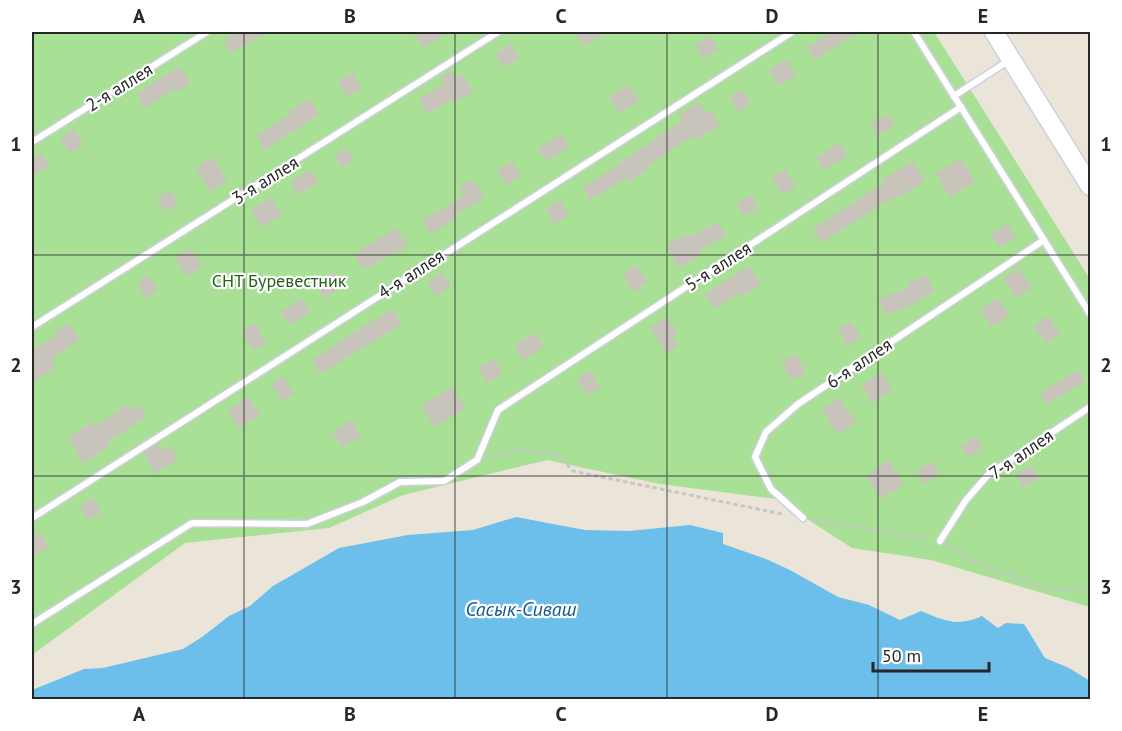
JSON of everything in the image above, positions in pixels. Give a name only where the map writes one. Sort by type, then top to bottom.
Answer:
[{"type":"main road","points":[[994,32],[1090,186]]},
{"type":"lane","name":"2-я аллея","points":[[32,142],[207,32]]},
{"type":"lane","name":"3-я аллея","points":[[32,327],[498,32]]},
{"type":"lane","name":"4-я аллея","points":[[32,518],[792,32]]},
{"type":"lane","points":[[914,32],[1090,314]]},
{"type":"lane","points":[[954,96],[1011,59]]},
{"type":"lane","name":"5-я аллея","points":[[32,624],[192,523],[307,524],[363,502],[400,482],[444,481],[477,460],[498,410],[506,404],[961,107]]},
{"type":"lane","name":"6-я аллея","points":[[803,518],[771,489],[755,457],[766,432],[798,404],[1044,240]]},
{"type":"lane","name":"7-я аллея","points":[[940,541],[966,500],[988,475],[1090,407]]},
{"type":"green space","name":"СНТ Буревестник","points":[[32,32],[934,32],[1090,279],[1090,607],[931,560],[852,548],[776,499],[660,484],[547,460],[403,495],[329,528],[185,543],[32,655]]},
{"type":"water","name":"Сасык-Сиваш","points":[[516,517],[585,530],[629,531],[690,525],[723,533],[723,544],[790,570],[838,597],[869,605],[900,620],[921,611],[937,618],[958,622],[982,616],[998,628],[1006,623],[1024,624],[1045,658],[1069,668],[1090,681],[1090,699],[32,699],[32,690],[84,669],[103,668],[183,649],[229,616],[250,606],[273,586],[339,548],[408,535],[473,530]]},
{"type":"building","points":[[238,32],[267,32],[231,53],[223,40]]},
{"type":"building","points":[[412,32],[448,32],[424,48]]},
{"type":"building","points":[[575,32],[606,32],[584,46]]},
{"type":"building","points":[[831,32],[858,32],[815,60],[807,47]]},
{"type":"building","points":[[709,36],[718,49],[703,59],[695,46]]},
{"type":"building","points":[[512,44],[520,58],[503,67],[495,54]]},
{"type":"building","points":[[787,59],[796,76],[779,86],[769,69]]},
{"type":"building","points":[[179,66],[191,83],[177,92],[175,89],[145,108],[136,94]]},
{"type":"building","points":[[452,71],[455,78],[463,74],[473,92],[454,102],[452,99],[428,114],[419,99],[444,84],[440,77]]},
{"type":"building","points":[[353,72],[362,89],[347,97],[338,81]]},
{"type":"building","points":[[629,85],[639,101],[619,113],[609,97]]},
{"type":"building","points":[[741,89],[751,103],[739,112],[729,97]]},
{"type":"building","points":[[309,98],[319,114],[265,150],[256,136],[290,114],[288,112]]},
{"type":"building","points":[[699,102],[705,113],[711,110],[720,125],[695,140],[692,136],[647,166],[649,169],[629,182],[626,178],[590,200],[582,187],[618,166],[683,120],[679,114]]},
{"type":"building","points":[[888,114],[895,125],[877,136],[870,124]]},
{"type":"building","points":[[74,129],[84,145],[70,153],[60,138]]},
{"type":"building","points":[[562,134],[569,147],[546,161],[538,148]]},
{"type":"building","points":[[839,143],[848,155],[824,170],[816,158]]},
{"type":"building","points":[[347,148],[354,161],[341,167],[335,155]]},
{"type":"building","points":[[41,153],[49,166],[36,174],[32,168],[32,159]]},
{"type":"building","points":[[213,157],[227,181],[210,191],[195,168]]},
{"type":"building","points":[[961,159],[975,182],[950,197],[936,173]]},
{"type":"building","points":[[512,161],[521,176],[506,185],[497,170]]},
{"type":"building","points":[[913,161],[925,181],[893,200],[892,198],[822,242],[813,228]]},
{"type":"building","points":[[310,169],[319,182],[298,195],[290,182]]},
{"type":"building","points":[[786,169],[796,187],[782,195],[772,177]]},
{"type":"building","points":[[473,179],[484,198],[455,215],[457,218],[431,234],[422,221],[464,196],[458,187]]},
{"type":"building","points":[[170,190],[178,203],[165,211],[157,198]]},
{"type":"building","points":[[752,195],[759,208],[744,216],[737,203]]},
{"type":"building","points":[[271,197],[282,215],[262,227],[251,210]]},
{"type":"building","points":[[560,200],[569,215],[554,224],[545,209]]},
{"type":"building","points":[[718,222],[726,236],[698,251],[701,255],[679,268],[666,245],[688,233],[690,237]]},
{"type":"building","points":[[1007,224],[1016,237],[999,247],[991,234]]},
{"type":"building","points":[[396,228],[408,246],[363,270],[354,254]]},
{"type":"building","points":[[191,248],[202,266],[186,276],[175,258]]},
{"type":"building","points":[[636,265],[648,282],[634,292],[622,275]]},
{"type":"building","points":[[749,266],[761,284],[742,297],[739,293],[714,309],[705,294]]},
{"type":"building","points":[[1018,268],[1032,287],[1017,298],[1003,279]]},
{"type":"building","points":[[334,272],[342,287],[324,298],[315,283]]},
{"type":"building","points":[[442,273],[451,287],[436,296],[427,282]]},
{"type":"building","points":[[925,274],[935,291],[906,308],[885,315],[879,299],[908,288],[906,285]]},
{"type":"building","points":[[148,275],[158,290],[146,298],[137,283]]},
{"type":"building","points":[[302,298],[310,312],[289,325],[281,311]]},
{"type":"building","points":[[998,298],[1010,315],[992,327],[980,311]]},
{"type":"building","points":[[393,310],[402,324],[320,374],[312,360]]},
{"type":"building","points":[[1047,316],[1060,333],[1046,343],[1033,326]]},
{"type":"building","points":[[667,317],[678,335],[673,338],[678,347],[666,353],[650,327]]},
{"type":"building","points":[[851,321],[861,337],[847,346],[837,329]]},
{"type":"building","points":[[69,323],[79,340],[51,359],[56,367],[32,382],[32,350],[57,335],[55,332]]},
{"type":"building","points":[[254,323],[267,342],[254,350],[241,332]]},
{"type":"building","points":[[535,333],[544,347],[522,360],[514,345]]},
{"type":"building","points":[[796,354],[806,373],[791,380],[781,362]]},
{"type":"building","points":[[493,358],[503,373],[488,383],[478,368]]},
{"type":"building","points":[[1078,370],[1086,381],[1047,404],[1040,393]]},
{"type":"building","points":[[590,371],[600,387],[587,395],[577,379]]},
{"type":"building","points":[[881,372],[893,390],[873,403],[861,386]]},
{"type":"building","points":[[283,376],[294,393],[282,401],[271,384]]},
{"type":"building","points":[[452,387],[465,408],[435,427],[421,406]]},
{"type":"building","points":[[248,397],[260,415],[238,428],[227,410]]},
{"type":"building","points":[[839,398],[856,422],[838,434],[821,410]]},
{"type":"building","points":[[128,404],[132,409],[139,405],[147,416],[107,443],[109,446],[83,463],[68,438],[92,422],[95,427]]},
{"type":"building","points":[[351,420],[361,436],[342,447],[332,432]]},
{"type":"building","points":[[976,436],[983,447],[968,458],[960,447]]},
{"type":"building","points":[[157,444],[162,451],[171,446],[178,459],[155,473],[143,453]]},
{"type":"building","points":[[889,460],[904,484],[881,499],[866,476]]},
{"type":"building","points":[[932,461],[940,473],[924,484],[916,472]]},
{"type":"building","points":[[1031,465],[1039,478],[1023,488],[1015,476]]},
{"type":"building","points":[[93,498],[102,512],[88,520],[80,506]]},
{"type":"building","points":[[41,532],[49,548],[32,556],[32,537]]}]
